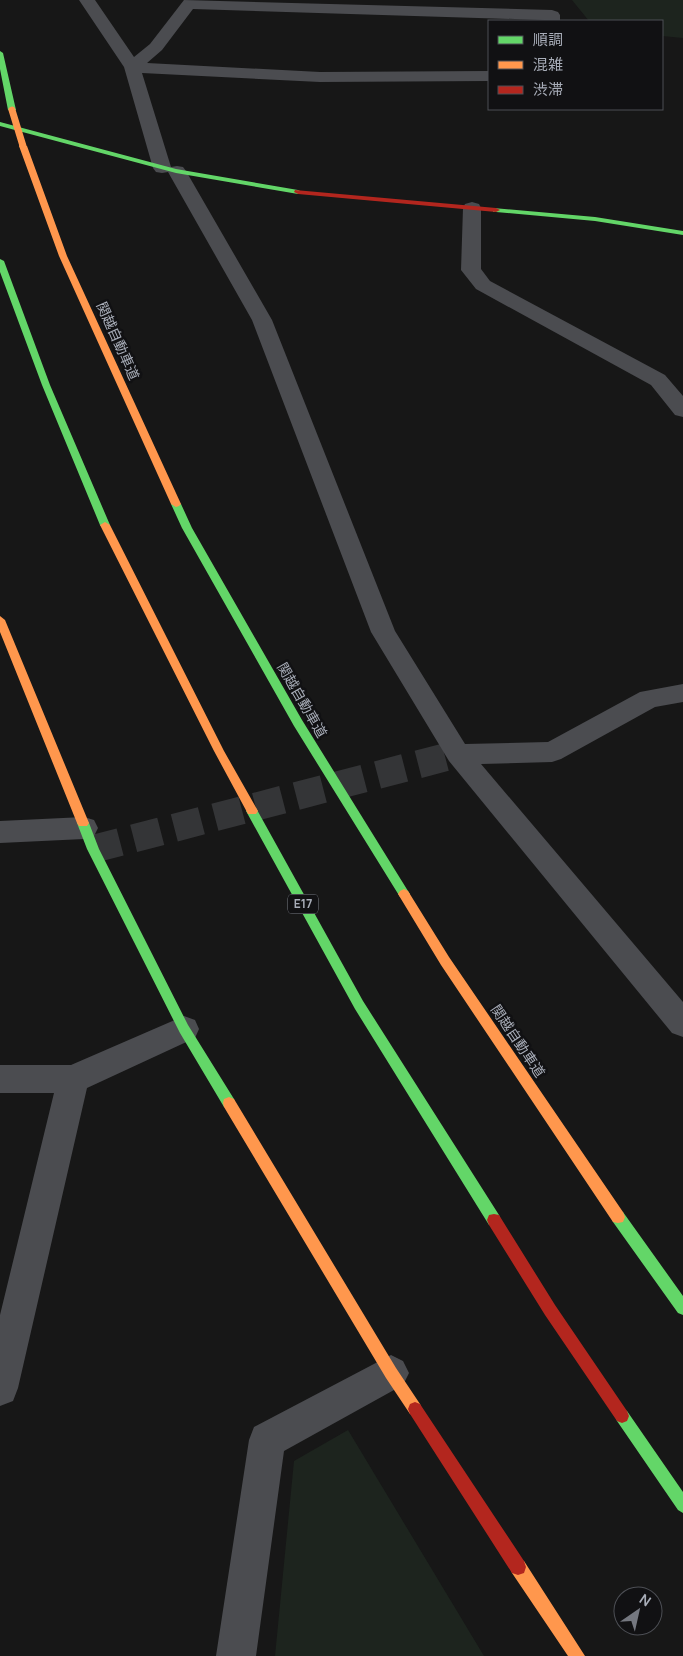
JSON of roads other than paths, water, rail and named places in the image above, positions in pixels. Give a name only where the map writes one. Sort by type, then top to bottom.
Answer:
[{"type":"main road","name":"関越自動車道","points":[[0,53],[12,110],[23,146],[63,256],[187,528],[298,723],[445,961],[644,1255],[683,1308]]},
{"type":"main road","points":[[0,124],[169,169],[233,182],[329,196],[559,215],[649,226],[683,233]]},
{"type":"main road","name":"E17","points":[[0,262],[46,385],[113,543],[223,760],[359,1005],[550,1310],[683,1505]]},
{"type":"main road","points":[[0,620],[84,828],[184,1029],[391,1373],[576,1656]]},
{"type":"street","points":[[87,0],[132,67],[169,169],[262,320],[382,632],[458,754],[683,1024]]},
{"type":"street","points":[[132,67],[156,47],[190,2],[552,15],[552,20]]},
{"type":"street","points":[[132,67],[320,77],[488,76]]},
{"type":"street","points":[[472,208],[471,270],[483,285],[658,380],[683,410]]},
{"type":"street","points":[[458,754],[552,752],[650,698],[683,693]]},
{"type":"street","points":[[0,832],[84,828]]},
{"type":"street","points":[[0,1079],[73,1079],[184,1029]]},
{"type":"street","points":[[1,1383],[73,1079]]},
{"type":"street","points":[[236,1656],[267,1440],[391,1373]]},
{"type":"tunnel","points":[[93,849],[458,754]]}]
